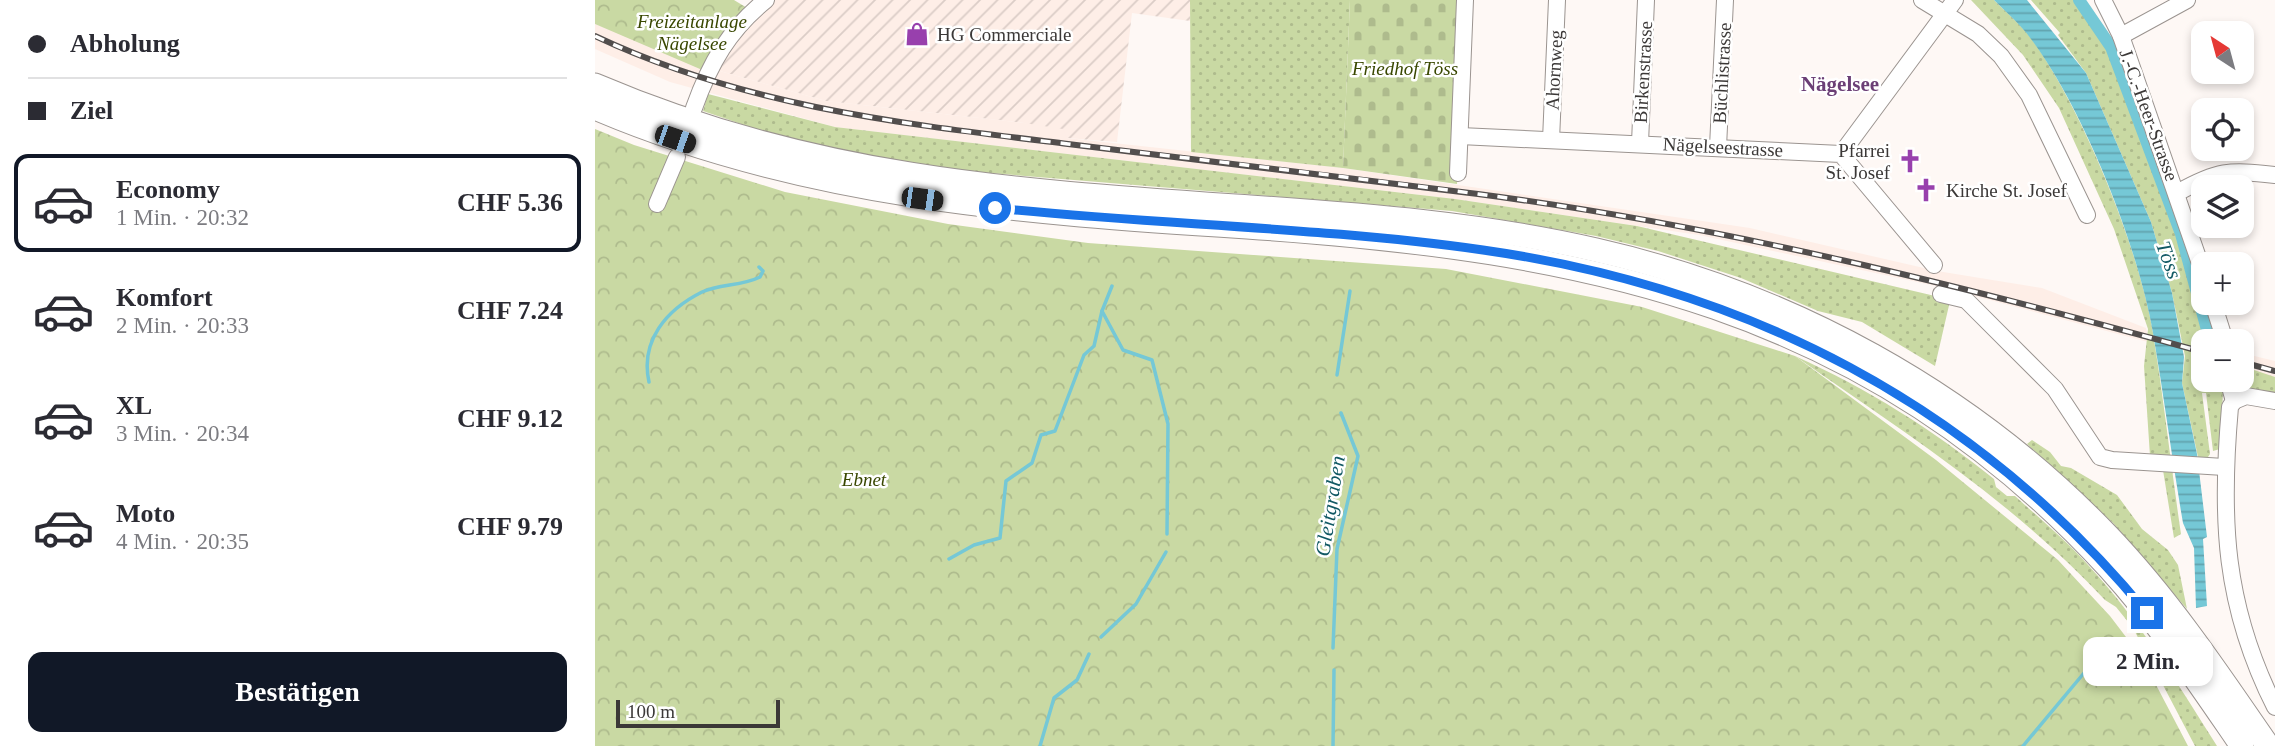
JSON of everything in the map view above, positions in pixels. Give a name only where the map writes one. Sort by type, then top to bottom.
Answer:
[{"type":"highway","points":[[595,85],[723,133],[809,157],[879,171],[1041,192],[1355,215],[1492,230],[1626,257],[1757,299],[1820,327],[1898,369],[1972,418],[2041,473],[2105,533],[2150,584],[2199,646],[2268,746]]},
{"type":"highway","points":[[595,108],[726,156],[862,189],[1030,212],[1334,234],[1460,247],[1593,270],[1705,302],[1785,333],[1845,363],[1912,402],[1983,452],[2027,488],[2090,548],[2182,659],[2242,746]]},
{"type":"highway","points":[[2182,659],[2209,718],[2226,746]]},
{"type":"street","points":[[694,108],[707,72],[723,43],[766,0]]},
{"type":"street","points":[[1458,173],[1465,0]]},
{"type":"street","name":"Ahornweg","points":[[1551,140],[1557,0]]},
{"type":"street","name":"Birkenstrasse","points":[[1640,143],[1646,0]]},
{"type":"street","name":"Büchlistrasse","points":[[1718,147],[1725,0]]},
{"type":"street","points":[[1922,0],[1950,7],[2001,55],[2029,95],[2087,215]]},
{"type":"street","name":"J.-C.-Heer-Strasse","points":[[2103,0],[2121,36],[2196,252]]},
{"type":"street","points":[[2121,36],[2187,0]]},
{"type":"street","points":[[1934,265],[1841,154],[1950,7]]},
{"type":"street","name":"Nägelseestrasse","points":[[1459,136],[1841,154]]},
{"type":"street","points":[[657,204],[677,157]]},
{"type":"street","points":[[2177,194],[2211,174],[2244,171],[2275,175]]},
{"type":"street","points":[[1941,294],[1966,300],[2055,389],[2101,457],[2218,467]]},
{"type":"street","points":[[2231,392],[2234,401]]},
{"type":"street","points":[[2275,401],[2246,396],[2234,401],[2229,407],[2218,467],[2231,587],[2258,674],[2275,707]]},
{"type":"shaded area","points":[[766,0],[1190,0],[1190,21],[1132,13],[1117,142],[1067,138],[1024,123],[826,101],[709,68]]},
{"type":"shaded area","points":[[595,24],[709,68],[826,101],[1024,123],[1063,129],[1067,138],[1343,168],[1750,228],[1937,271],[2042,288],[2146,328],[2149,340],[2148,342],[1945,288],[1699,235],[1455,199],[835,127],[670,82],[595,49]]},
{"type":"shaded area","points":[[2254,356],[2275,361],[2275,384],[2254,378]]},
{"type":"green space","name":"Freizeitanlage Nägelsee","points":[[595,0],[734,0],[752,11],[707,72],[595,24]]},
{"type":"green space","points":[[1190,0],[1350,0],[1343,168],[1191,152]]},
{"type":"green space","name":"Friedhof Töss","points":[[1350,0],[1465,0],[1457,184],[1343,168]]},
{"type":"green space","points":[[1971,0],[1994,0],[2031,38],[2070,102],[2122,221],[2146,299],[2153,333],[2181,534],[2174,538],[2162,464],[2150,456],[2144,366],[2148,329],[2114,229],[2059,108],[2023,55]]},
{"type":"green space","points":[[2031,0],[2074,0],[2095,27],[2112,61],[2179,235],[2191,279],[2191,315],[2201,315],[2205,329],[2191,329],[2191,392],[2223,392],[2220,449],[2213,451],[2206,393],[2202,393],[2210,454],[2208,457],[2198,457],[2182,383],[2185,356],[2172,293],[2151,222],[2086,73],[2058,35],[2060,33]]},
{"type":"green space","points":[[708,94],[835,127],[1455,199],[1637,226],[1935,296],[1937,302],[1943,303],[1946,297],[1950,301],[1935,366],[1862,322],[1818,311],[1741,278],[1658,251],[1596,236],[1452,211],[953,170],[791,141],[703,111]]},
{"type":"green space","name":"Ebnet","points":[[595,129],[634,145],[785,192],[948,224],[1088,243],[1446,269],[1642,307],[1795,356],[1936,460],[2058,560],[2110,616],[2142,658],[2188,746],[595,746]]},
{"type":"green space","points":[[1795,356],[1874,396],[1947,443],[1994,479],[1996,487],[2007,496],[2015,496],[2053,530],[2081,557],[2125,608],[2217,746],[2195,746],[2133,628],[2116,607],[2105,600],[2070,564],[1957,470]]},
{"type":"green space","points":[[2254,370],[2275,377],[2275,397],[2239,392],[2254,392]]},
{"type":"green space","points":[[2032,440],[2050,452],[2061,466],[2071,468],[2117,495],[2142,529],[2168,550],[2178,565],[2187,609],[2113,523],[2027,444]]},
{"type":"water","points":[[1994,0],[2027,0],[2086,73],[2151,222],[2172,293],[2184,357],[2182,383],[2197,454],[2207,537],[2203,539],[2207,606],[2196,608],[2194,548],[2183,523],[2153,333],[2146,298],[2122,220],[2089,140],[2051,68],[2027,34]]},
{"type":"waterway","name":"Töss","points":[[2079,0],[2111,47],[2181,234],[2207,329]]},
{"type":"waterway","points":[[649,382],[648,353],[652,340],[667,318],[689,299],[702,292],[760,277],[763,271],[759,267]]},
{"type":"waterway","points":[[1112,286],[1102,311],[1123,350],[1152,360],[1168,424],[1167,534]]},
{"type":"waterway","points":[[1337,375],[1350,291]]},
{"type":"waterway","points":[[949,559],[974,545],[1000,538],[1006,481],[1032,463],[1041,435],[1055,431],[1084,355],[1094,346],[1102,311]]},
{"type":"waterway","name":"Gleitgraben","points":[[1333,648],[1337,549],[1358,456],[1341,413]]},
{"type":"waterway","points":[[1101,637],[1136,604],[1166,552]]},
{"type":"waterway","points":[[2023,746],[2089,667],[2120,652]]},
{"type":"waterway","points":[[1040,746],[1054,698],[1077,680],[1089,654]]},
{"type":"waterway","points":[[1333,746],[1334,670]]},
{"type":"railway","points":[[595,36],[709,80],[827,109],[946,129],[1324,174],[1570,207],[1843,260],[2191,349]]},
{"type":"railway","points":[[2254,365],[2275,371]]},
{"type":"place","name":"HG Commerciale","points":[[917,34]]},
{"type":"place","name":"Pfarrei St. Josef","points":[[1910,161]]},
{"type":"place","name":"Kirche St. Josef","points":[[1926,190]]},
{"type":"district","name":"Nägelsee","points":[[1840,84]]},
{"type":"route","points":[[995,208],[1392,239],[1493,251],[1593,270],[1705,302],[1824,352],[1863,372],[1936,418],[2005,469],[2049,508],[2109,568],[2147,613]]}]
